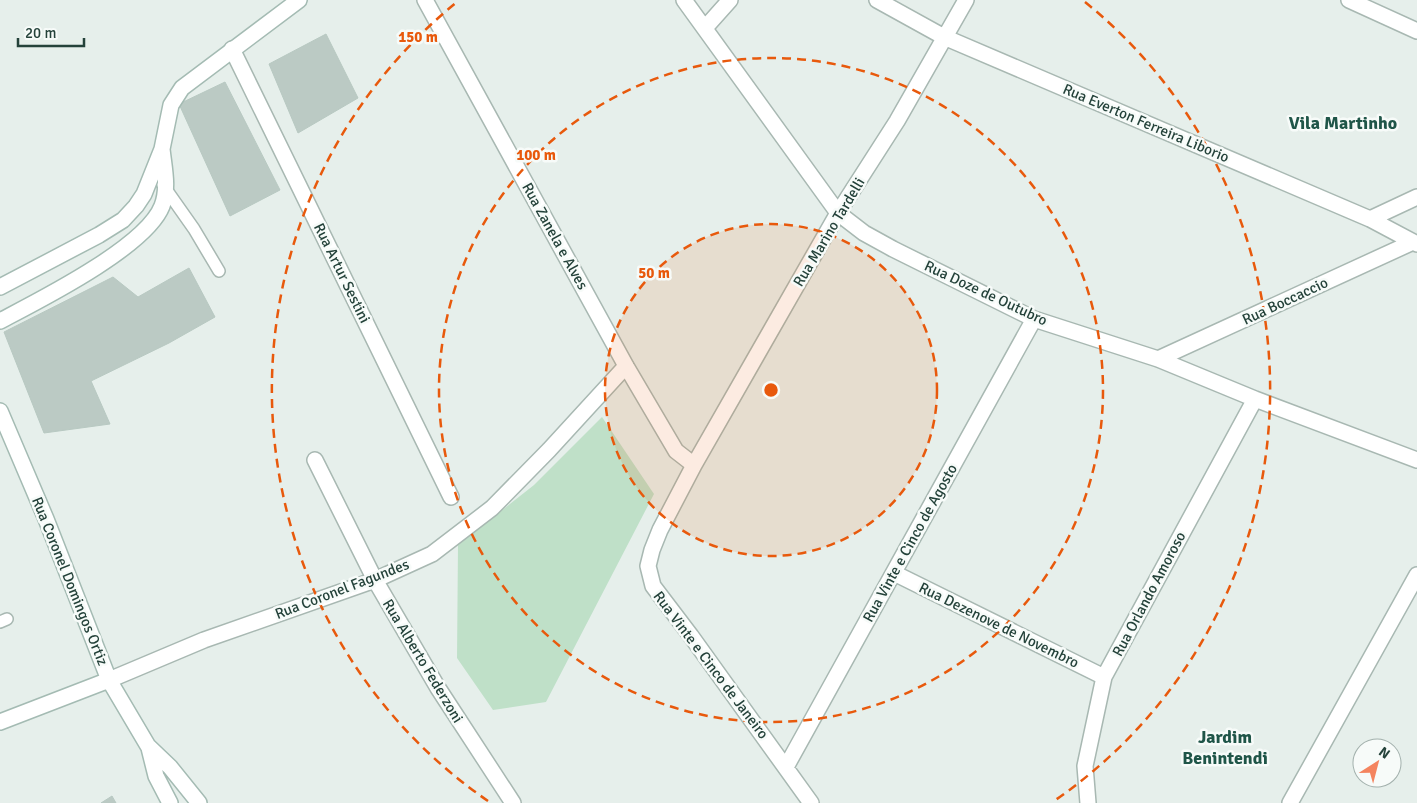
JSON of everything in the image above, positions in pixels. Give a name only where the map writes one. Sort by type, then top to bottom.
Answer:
[{"type":"street","points":[[0,287],[99,235],[122,220],[144,194],[162,149],[171,104],[182,88],[299,0]]},
{"type":"street","name":"Rua Zanela e Alves","points":[[425,0],[626,366],[676,451],[694,465]]},
{"type":"street","name":"Rua Doze de Outubro","points":[[684,0],[838,213],[864,232],[893,249],[1034,319],[1158,359],[1255,399],[1417,460]]},
{"type":"street","points":[[705,28],[730,0]]},
{"type":"street","name":"Rua Everton Ferreira Liborio","points":[[877,0],[944,36],[1370,219],[1415,243]]},
{"type":"street","name":"Rua Marino Tardelli","points":[[694,465],[838,213],[897,121],[966,0]]},
{"type":"street","points":[[1349,0],[1417,31]]},
{"type":"street","name":"Rua Artur Sestini","points":[[232,49],[451,497]]},
{"type":"street","points":[[0,321],[71,281],[126,246],[156,217],[162,205],[166,187],[162,149]]},
{"type":"street","points":[[1370,219],[1417,196]]},
{"type":"street","name":"Rua Boccaccio","points":[[1158,359],[1415,243]]},
{"type":"street","name":"Rua Vinte e Cinco de Agosto","points":[[786,767],[1034,319]]},
{"type":"street","name":"Rua Coronel Fagundes","points":[[0,722],[109,680],[204,640],[375,580],[432,554],[492,508],[549,450],[626,366]]},
{"type":"street","name":"Rua Orlando Amoroso","points":[[1088,803],[1085,766],[1104,677],[1255,399]]},
{"type":"street","name":"Rua Coronel Domingos Ortiz","points":[[0,411],[46,519],[109,680],[148,746],[170,768],[199,803]]},
{"type":"street","name":"Rua Alberto Federzoni","points":[[315,460],[375,580],[438,688],[513,803]]},
{"type":"street","name":"Rua Vinte e Cinco de Janeiro","points":[[694,465],[652,550],[648,566],[652,586],[811,803]]},
{"type":"street","name":"Rua Dezenove de Novembro","points":[[894,573],[1104,677]]},
{"type":"street","points":[[1290,803],[1417,575]]},
{"type":"street","name":"Rua Coronel Domingos Ortiz","points":[[148,746],[156,776],[170,803]]},
{"type":"lane","points":[[151,173],[166,187],[218,270]]},
{"type":"green space","points":[[602,417],[654,494],[546,702],[493,710],[457,658],[458,545],[534,485]]},
{"type":"building","points":[[326,34],[358,98],[298,133],[269,64]]},
{"type":"building","points":[[225,82],[280,190],[230,216],[179,104]]},
{"type":"building","points":[[189,268],[215,317],[169,343],[91,381],[110,424],[44,433],[4,332],[113,277],[138,297]]},
{"type":"building","points":[[112,796],[116,803],[101,803]]},
{"type":"district","name":"Vila Martinho","points":[[1343,123]]},
{"type":"district","name":"Jardim Benintendi","points":[[1225,748]]}]
